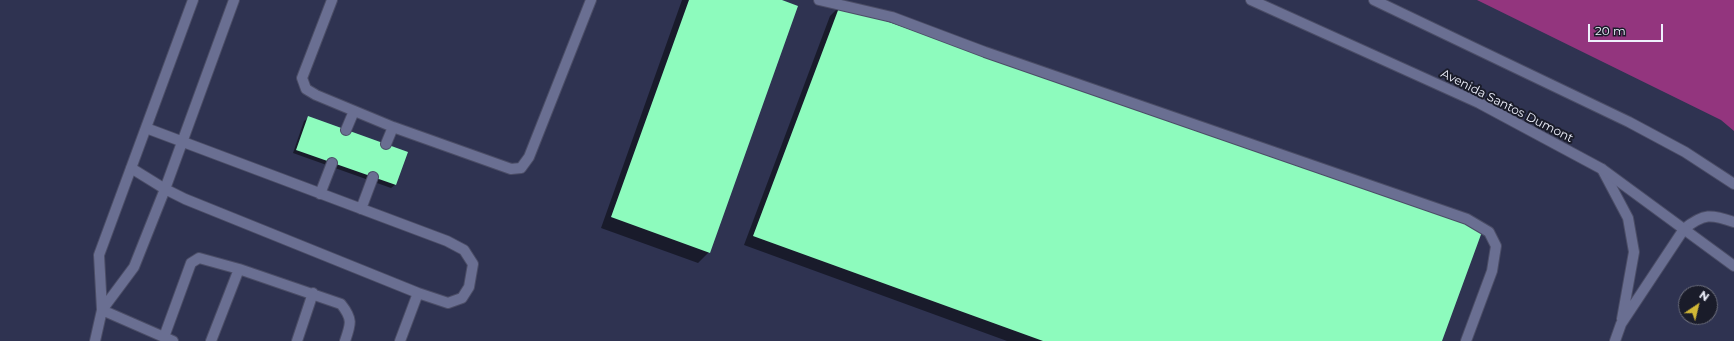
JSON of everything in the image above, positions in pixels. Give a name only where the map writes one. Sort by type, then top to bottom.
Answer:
[{"type":"main road","points":[[95,341],[102,310],[99,255],[194,0]]},
{"type":"main road","points":[[102,310],[134,267],[165,189],[181,141],[234,0]]},
{"type":"main road","points":[[332,0],[302,78],[306,89],[316,95],[393,127],[511,169],[521,168],[529,157],[591,0]]},
{"type":"main road","points":[[819,0],[892,17],[985,52],[1467,219],[1489,232],[1496,246],[1492,271],[1466,341]]},
{"type":"main road","name":"Avenida Santos Dumont","points":[[1251,0],[1479,103],[1602,170],[1734,266]]},
{"type":"main road","points":[[1374,0],[1629,122],[1685,152],[1734,184]]},
{"type":"main road","points":[[346,130],[354,110]]},
{"type":"main road","points":[[386,144],[393,127]]},
{"type":"main road","points":[[132,168],[165,189],[312,252],[418,293],[448,303],[462,298],[469,287],[473,264],[464,250],[447,241],[146,128]]},
{"type":"main road","points":[[320,194],[332,163]]},
{"type":"main road","points":[[1602,170],[1628,218],[1634,252],[1621,324],[1615,341]]},
{"type":"main road","points":[[361,209],[373,178]]},
{"type":"main road","points":[[1621,324],[1684,229],[1696,219],[1714,215],[1734,222]]},
{"type":"main road","points":[[102,310],[168,339],[191,263],[199,258],[239,269],[341,304],[349,314],[349,327],[345,341]]},
{"type":"main road","points":[[211,341],[239,269]]},
{"type":"main road","points":[[400,341],[418,293]]},
{"type":"main road","points":[[297,341],[313,294]]},
{"type":"shaded area","points":[[1477,0],[1734,0],[1734,131],[1721,120]]},
{"type":"building","points":[[689,0],[782,0],[798,6],[710,253],[611,217]]},
{"type":"building","points":[[840,5],[1483,229],[1442,341],[1043,341],[753,236]]},
{"type":"building","points":[[308,116],[408,152],[396,185],[296,150]]}]
